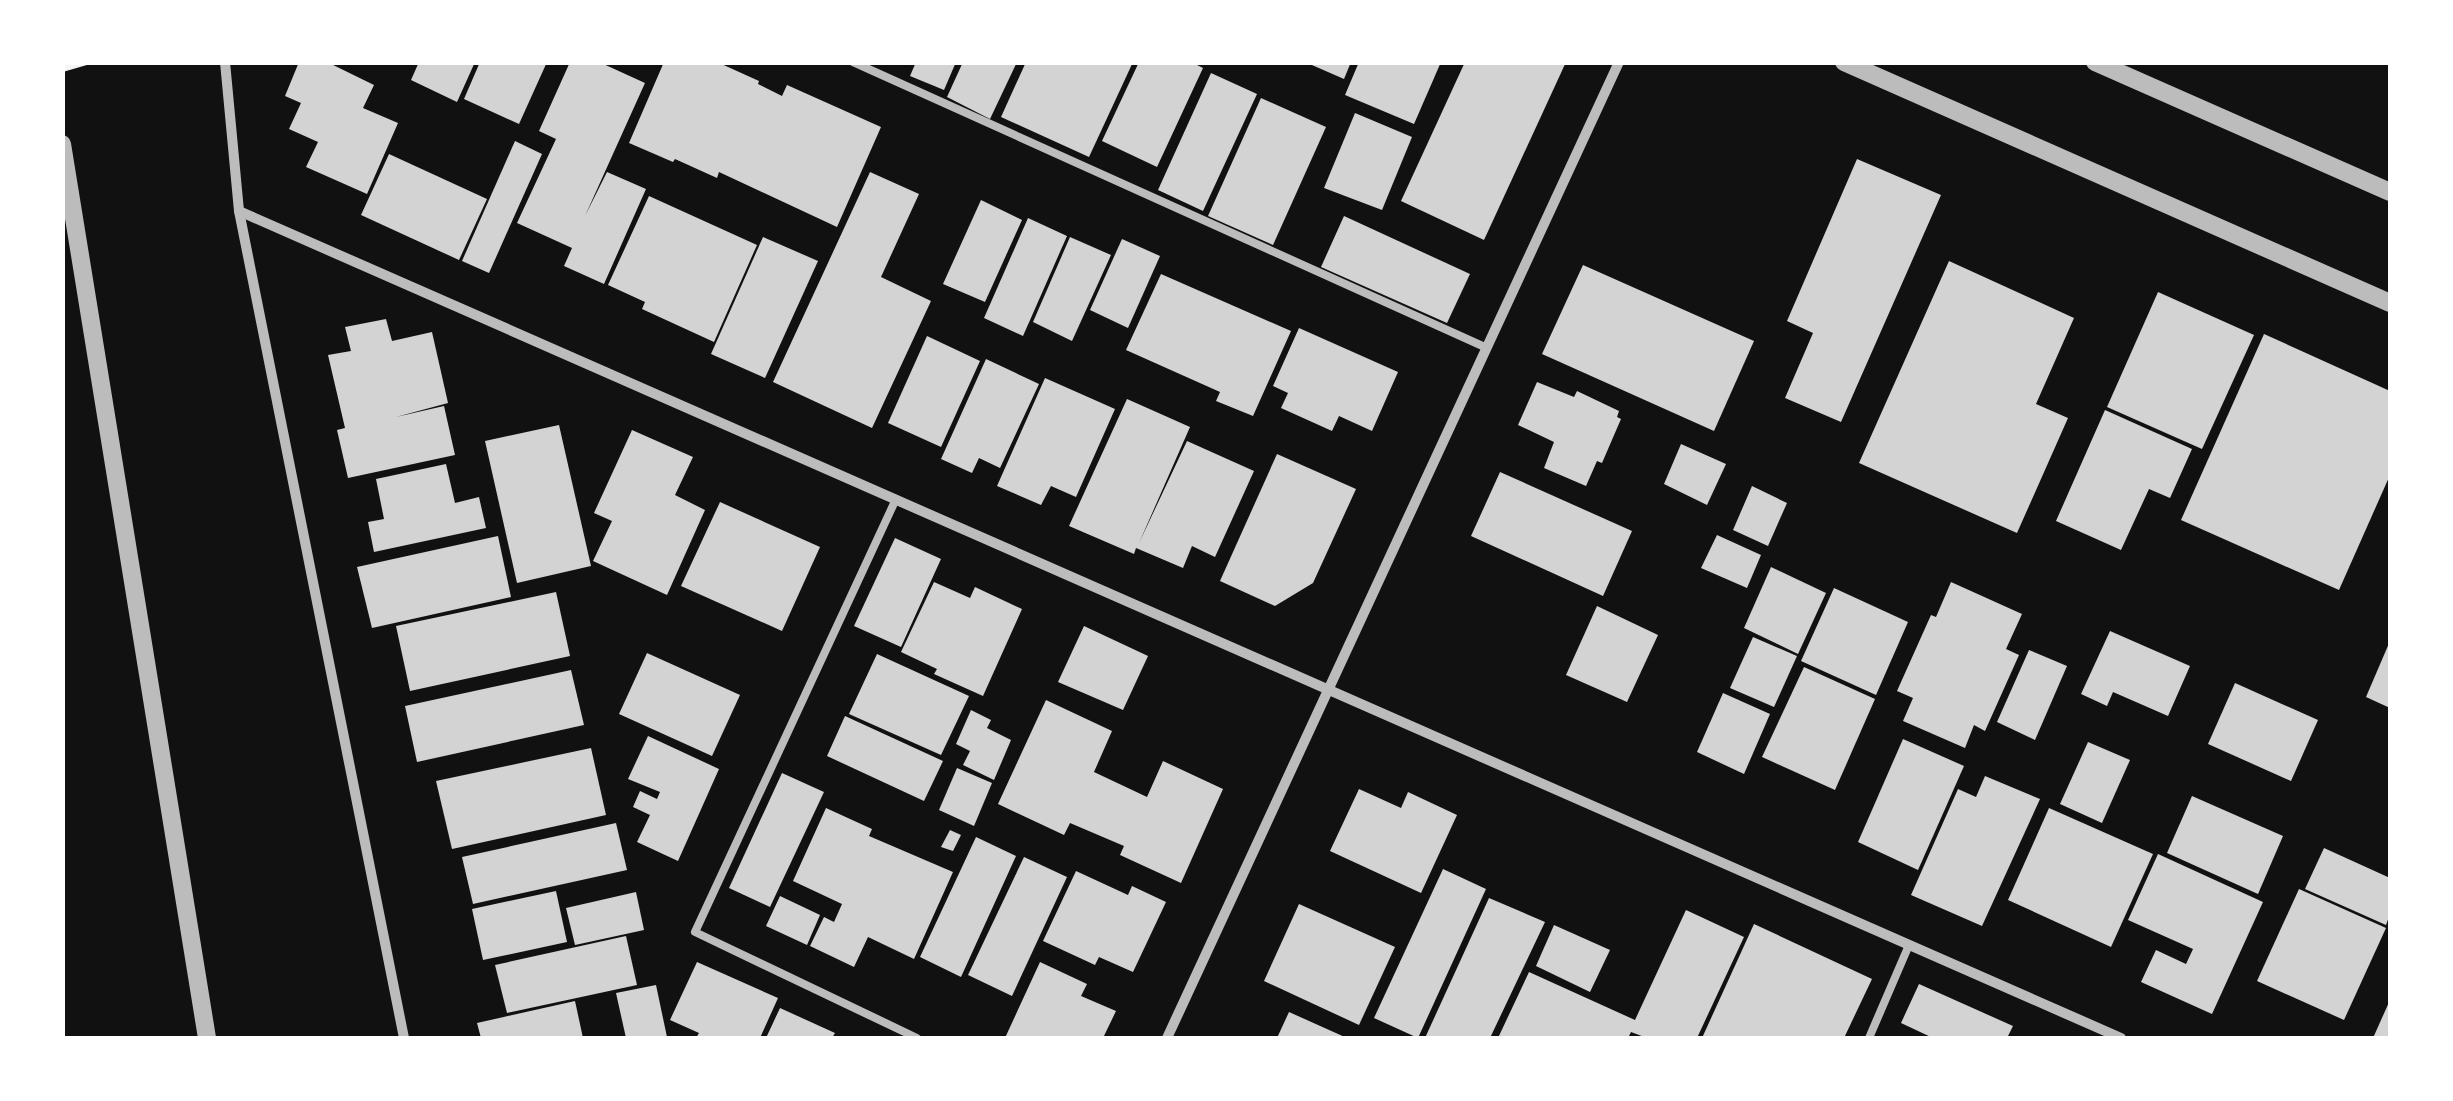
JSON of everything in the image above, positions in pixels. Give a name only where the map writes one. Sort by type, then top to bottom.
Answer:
[{"type":"street","points":[[225,62],[238,211],[404,1038]]},
{"type":"street","points":[[1167,1038],[1619,62]]},
{"type":"street","points":[[1844,62],[2390,303]]},
{"type":"street","points":[[2094,62],[2390,192]]},
{"type":"street","points":[[62,144],[207,1038]]},
{"type":"street","points":[[238,211],[2121,1038]]},
{"type":"lane","points":[[853,62],[1487,348]]},
{"type":"lane","points":[[896,499],[695,932],[916,1038]]},
{"type":"lane","points":[[1869,1038],[1909,944]]},
{"type":"path","points":[[62,69],[86,62]]},
{"type":"building","points":[[299,62],[327,62],[374,85],[363,108],[398,123],[367,194],[306,167],[318,142],[289,129],[301,103],[285,96]]},
{"type":"building","points":[[419,62],[475,62],[457,102],[411,80]]},
{"type":"building","points":[[480,62],[547,62],[519,124],[464,99]]},
{"type":"building","points":[[570,62],[599,62],[645,83],[585,216],[607,172],[646,189],[604,284],[564,266],[572,248],[517,223],[556,139],[539,131]]},
{"type":"building","points":[[664,62],[717,62],[782,96],[787,85],[881,127],[837,227],[719,172],[717,178],[629,143]]},
{"type":"building","points":[[916,62],[956,62],[944,90],[910,76]]},
{"type":"building","points":[[963,62],[1017,62],[990,119],[947,97]]},
{"type":"building","points":[[1026,62],[1133,62],[1089,157],[1001,117]]},
{"type":"building","points":[[1139,62],[1191,62],[1203,68],[1157,167],[1102,141]]},
{"type":"building","points":[[1305,62],[1351,62],[1344,79]]},
{"type":"building","points":[[1359,62],[1441,62],[1414,124],[1345,95]]},
{"type":"building","points":[[1465,62],[1566,62],[1484,240],[1401,201]]},
{"type":"building","points":[[1211,73],[1257,94],[1203,211],[1158,190]]},
{"type":"building","points":[[1261,98],[1326,127],[1273,245],[1208,216]]},
{"type":"building","points":[[1355,113],[1412,137],[1382,210],[1324,188]]},
{"type":"building","points":[[515,141],[542,154],[489,273],[462,261]]},
{"type":"building","points":[[389,154],[487,199],[459,260],[361,215]]},
{"type":"building","points":[[1857,159],[1941,195],[1841,422],[1785,398],[1813,333],[1787,321]]},
{"type":"building","points":[[870,172],[919,194],[881,277],[931,301],[872,428],[773,382]]},
{"type":"building","points":[[649,196],[757,245],[714,342],[642,309],[645,302],[608,285]]},
{"type":"building","points":[[981,200],[1022,220],[985,302],[943,284]]},
{"type":"building","points":[[1344,216],[1470,274],[1447,323],[1321,267]]},
{"type":"building","points":[[1028,218],[1067,236],[1023,336],[984,318]]},
{"type":"building","points":[[763,237],[818,261],[765,378],[711,354]]},
{"type":"building","points":[[1070,237],[1111,255],[1072,341],[1033,322]]},
{"type":"building","points":[[1122,239],[1160,256],[1128,328],[1090,310]]},
{"type":"building","points":[[1949,261],[2074,318],[2036,404],[2068,418],[2017,533],[1859,463]]},
{"type":"building","points":[[1583,265],[1754,341],[1714,431],[1542,354]]},
{"type":"building","points":[[1161,274],[1291,331],[1253,416],[1216,401],[1220,392],[1126,350]]},
{"type":"building","points":[[2158,292],[2254,335],[2202,449],[2107,407]]},
{"type":"building","points":[[386,319],[392,341],[432,332],[448,403],[396,417],[444,406],[455,455],[348,478],[337,430],[345,428],[328,355],[351,351],[345,327]]},
{"type":"building","points":[[1299,328],[1398,372],[1372,431],[1339,416],[1332,431],[1281,408],[1288,393],[1273,386]]},
{"type":"building","points":[[2264,334],[2390,391],[2390,475],[2339,590],[2181,520]]},
{"type":"building","points":[[927,336],[980,361],[941,447],[888,423]]},
{"type":"building","points":[[986,359],[1039,384],[1000,468],[979,458],[972,473],[941,459]]},
{"type":"building","points":[[1045,378],[1115,409],[1076,497],[1051,486],[1041,505],[997,486]]},
{"type":"building","points":[[1537,382],[1574,397],[1577,391],[1619,411],[1617,417],[1621,419],[1602,463],[1597,461],[1586,486],[1544,468],[1554,442],[1518,425]]},
{"type":"building","points":[[1127,399],[1190,427],[1139,543],[1187,441],[1254,471],[1215,557],[1192,546],[1183,568],[1136,548],[1134,554],[1069,526]]},
{"type":"building","points":[[2105,410],[2192,449],[2170,498],[2149,489],[2121,550],[2056,521]]},
{"type":"building","points":[[559,425],[591,566],[517,583],[485,441]]},
{"type":"building","points":[[632,430],[693,457],[675,495],[705,510],[667,595],[593,561],[612,521],[594,513]]},
{"type":"building","points":[[1681,444],[1726,464],[1707,505],[1664,484]]},
{"type":"building","points":[[1277,454],[1356,489],[1313,583],[1275,606],[1220,581]]},
{"type":"building","points":[[446,464],[455,503],[479,497],[486,528],[374,552],[368,522],[384,519],[376,479]]},
{"type":"building","points":[[1500,472],[1632,531],[1603,596],[1471,536]]},
{"type":"building","points":[[1752,486],[1787,503],[1768,546],[1733,530]]},
{"type":"building","points":[[720,502],[820,547],[782,631],[681,586]]},
{"type":"building","points":[[1717,535],[1761,555],[1747,588],[1701,568]]},
{"type":"building","points":[[498,536],[511,597],[372,628],[357,567]]},
{"type":"building","points":[[895,538],[941,559],[901,647],[854,626]]},
{"type":"building","points":[[1771,567],[1826,593],[1798,654],[1744,628]]},
{"type":"building","points":[[934,582],[970,598],[975,587],[1022,609],[983,696],[934,674],[937,669],[901,652]]},
{"type":"building","points":[[1951,582],[2022,614],[2006,649],[2019,655],[1985,731],[1974,725],[1965,748],[1903,721],[1913,698],[1897,691],[1931,615],[1936,617]]},
{"type":"building","points":[[1834,588],[1908,622],[1876,695],[1801,661]]},
{"type":"building","points":[[556,592],[570,656],[410,691],[396,626]]},
{"type":"building","points":[[1597,606],[1658,635],[1627,702],[1566,675]]},
{"type":"building","points":[[1084,626],[1148,656],[1123,710],[1058,682]]},
{"type":"building","points":[[2110,631],[2190,666],[2168,716],[2113,692],[2107,706],[2081,694]]},
{"type":"building","points":[[1753,637],[1797,656],[1774,707],[1730,688]]},
{"type":"building","points":[[2390,641],[2390,708],[2366,697]]},
{"type":"building","points":[[2029,650],[2067,666],[2035,740],[1997,722]]},
{"type":"building","points":[[647,653],[740,695],[712,756],[619,714]]},
{"type":"building","points":[[877,654],[969,696],[941,755],[849,714]]},
{"type":"building","points":[[1804,667],[1875,699],[1835,790],[1762,757]]},
{"type":"building","points":[[571,670],[584,725],[417,762],[405,706]]},
{"type":"building","points":[[2235,683],[2318,720],[2291,781],[2208,744]]},
{"type":"building","points":[[1723,693],[1770,714],[1744,774],[1697,752]]},
{"type":"building","points":[[1046,700],[1112,731],[1094,772],[1147,797],[1163,761],[1223,789],[1181,883],[1120,855],[1124,846],[1070,823],[1064,835],[998,804]]},
{"type":"building","points":[[971,710],[991,720],[987,728],[1011,740],[994,780],[963,765],[970,751],[956,744]]},
{"type":"building","points":[[845,716],[943,761],[924,801],[827,756]]},
{"type":"building","points":[[648,736],[719,769],[678,861],[637,842],[650,815],[633,807],[640,791],[657,799],[660,792],[628,779]]},
{"type":"building","points":[[1903,739],[1964,766],[1918,870],[1858,842]]},
{"type":"building","points":[[2088,742],[2130,760],[2102,823],[2060,804]]},
{"type":"building","points":[[591,748],[606,815],[452,849],[436,781]]},
{"type":"building","points":[[957,768],[992,783],[974,826],[939,810]]},
{"type":"building","points":[[782,773],[824,792],[770,907],[729,888]]},
{"type":"building","points":[[1985,776],[2040,799],[1982,926],[1911,895],[1958,789],[1976,797]]},
{"type":"building","points":[[1359,789],[1401,808],[1408,792],[1457,815],[1421,893],[1330,851]]},
{"type":"building","points":[[2192,796],[2283,836],[2258,894],[2167,853]]},
{"type":"building","points":[[826,808],[872,829],[869,836],[953,872],[914,959],[868,937],[854,967],[810,946],[824,917],[834,922],[842,904],[793,881]]},
{"type":"building","points":[[2049,808],[2153,854],[2111,947],[2008,900]]},
{"type":"building","points":[[616,823],[627,870],[473,904],[462,857]]},
{"type":"building","points":[[950,830],[961,835],[953,851],[941,847]]},
{"type":"building","points":[[976,837],[1016,856],[961,977],[920,957]]},
{"type":"building","points":[[2324,848],[2390,878],[2390,914],[2386,925],[2305,889]]},
{"type":"building","points":[[2158,854],[2263,902],[2212,1014],[2141,982],[2156,950],[2186,964],[2193,949],[2128,920]]},
{"type":"building","points":[[1024,857],[1067,877],[1012,996],[968,975]]},
{"type":"building","points":[[1443,869],[1486,889],[1418,1038],[1374,1018]]},
{"type":"building","points":[[1076,871],[1128,895],[1132,886],[1166,902],[1133,972],[1099,957],[1095,965],[1043,941]]},
{"type":"building","points":[[2299,889],[2386,928],[2344,1020],[2257,981]]},
{"type":"building","points":[[556,891],[567,942],[483,960],[472,909]]},
{"type":"building","points":[[636,892],[644,930],[575,945],[566,908]]},
{"type":"building","points":[[780,896],[820,915],[807,945],[766,926]]},
{"type":"building","points":[[1489,898],[1545,922],[1490,1038],[1425,1038]]},
{"type":"building","points":[[1299,904],[1395,947],[1359,1025],[1264,981]]},
{"type":"building","points":[[1686,910],[1744,937],[1697,1038],[1647,1038],[1631,1032],[1628,1038],[1498,1038],[1529,972],[1635,1020]]},
{"type":"building","points":[[1754,924],[1872,979],[1844,1038],[1702,1038]]},
{"type":"building","points":[[1554,925],[1610,950],[1590,992],[1536,966]]},
{"type":"building","points":[[626,936],[637,985],[507,1013],[495,965]]},
{"type":"building","points":[[697,962],[778,998],[760,1038],[696,1038],[699,1033],[670,1020]]},
{"type":"building","points":[[1040,962],[1087,984],[1081,996],[1116,1011],[1103,1038],[1005,1038]]},
{"type":"building","points":[[1919,984],[2013,1026],[2007,1038],[1933,1038],[1901,1023]]},
{"type":"building","points":[[656,985],[667,1037],[626,1038],[616,993]]},
{"type":"building","points":[[2390,1000],[2390,1038],[2373,1038]]},
{"type":"building","points":[[575,1001],[583,1038],[481,1038],[477,1023]]},
{"type":"building","points":[[780,1008],[835,1033],[832,1038],[766,1038]]},
{"type":"building","points":[[1289,1012],[1347,1038],[1277,1038]]}]
